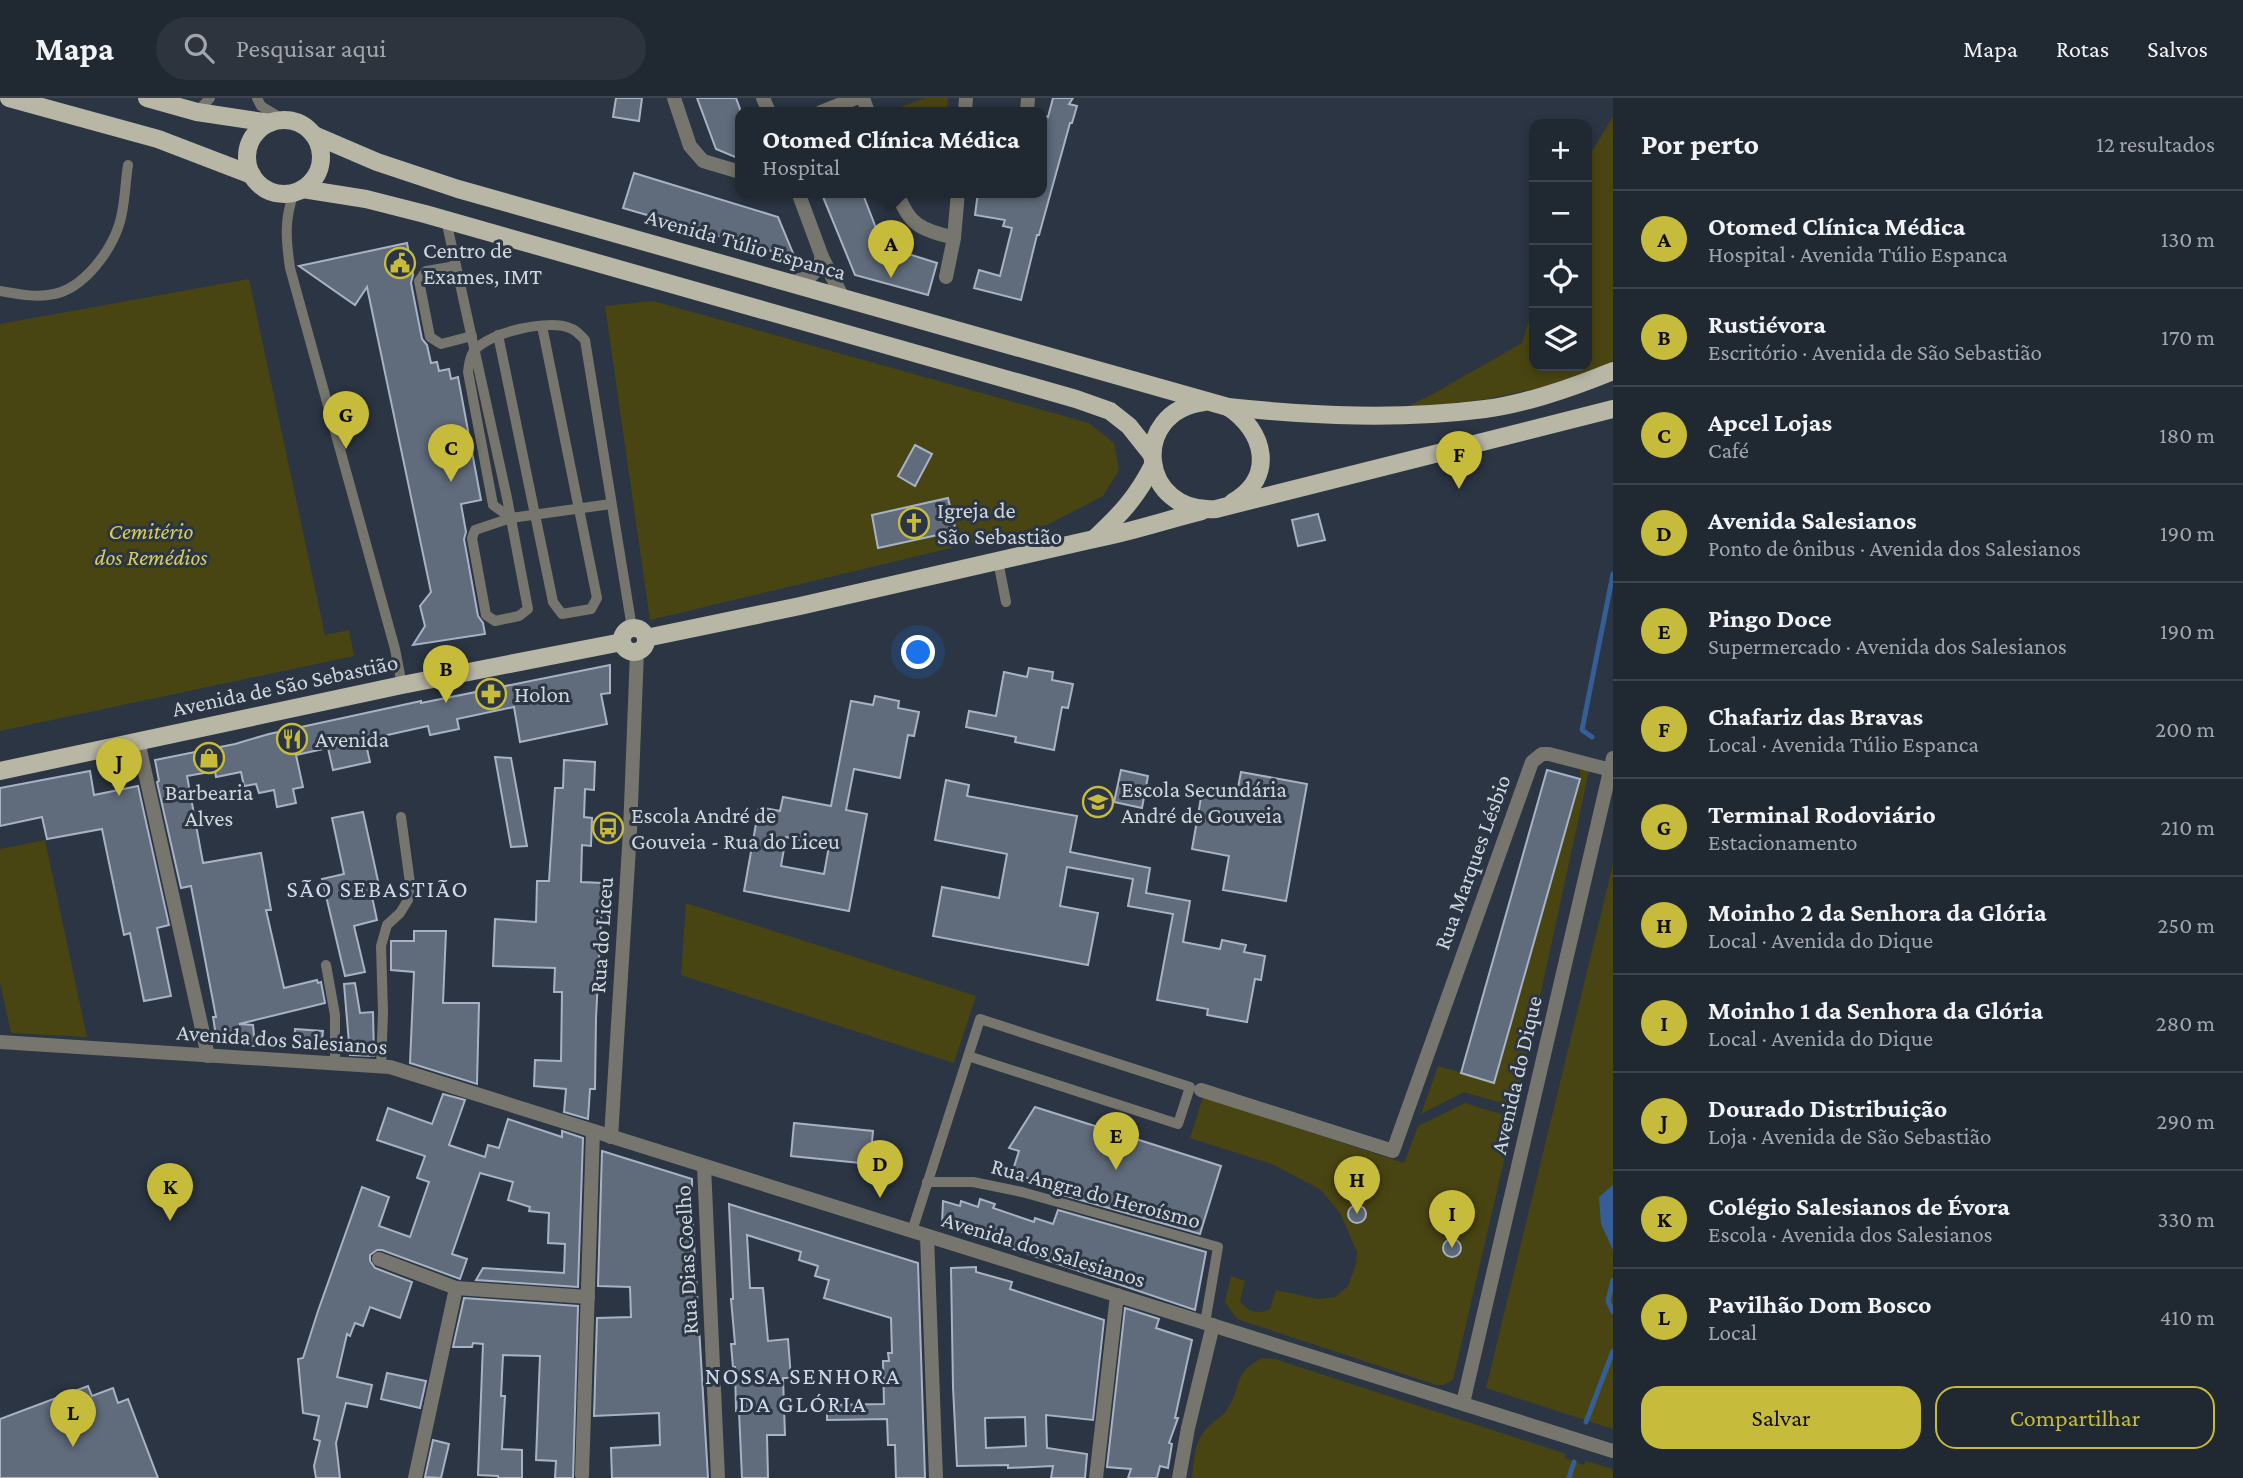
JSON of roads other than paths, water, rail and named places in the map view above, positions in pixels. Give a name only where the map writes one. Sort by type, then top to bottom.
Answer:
[{"type":"main road","points":[[9,98],[158,139],[252,175]]},
{"type":"main road","name":"Avenida Túlio Espanca","points":[[147,98],[197,112],[306,127],[314,135],[377,162],[435,182],[1228,407],[1290,413],[1394,417],[1488,409],[1578,386],[1613,370]]},
{"type":"main road","points":[[277,122],[260,130],[252,139],[248,151],[252,175],[270,191],[282,194],[298,191],[366,199],[1076,399],[1110,411],[1129,426],[1152,460],[1163,489],[1189,508],[1205,510],[1226,507],[1613,408]]},
{"type":"main road","points":[[298,191],[312,181],[319,171],[320,146],[314,135]]},
{"type":"main road","name":"Avenida Túlio Espanca","points":[[1152,460],[1155,438],[1163,423],[1175,411],[1191,404],[1208,402]]},
{"type":"main road","name":"Avenida Túlio Espanca","points":[[1226,507],[1242,497],[1253,483],[1260,467],[1260,448],[1255,431],[1243,416],[1228,407]]},
{"type":"main road","points":[[1094,539],[1124,511],[1141,490],[1152,460]]},
{"type":"main road","name":"Avenida de São Sebastião","points":[[0,771],[402,685],[800,606],[1137,531],[1205,510]]},
{"type":"street","points":[[674,98],[690,146],[703,161],[735,171]]},
{"type":"street","points":[[834,107],[856,98]]},
{"type":"street","points":[[800,198],[822,257],[842,296]]},
{"type":"street","points":[[899,198],[913,223],[925,230],[954,238]]},
{"type":"street","points":[[946,277],[954,238],[957,198]]},
{"type":"street","points":[[789,281],[811,277],[822,257]]},
{"type":"street","name":"Rua do Liceu","points":[[611,1137],[632,805],[634,640]]},
{"type":"street","points":[[138,741],[208,1056]]},
{"type":"street","name":"Rua Marques Lésbio","points":[[1201,1090],[1393,1151],[1532,762],[1542,754],[1549,754],[1612,764]]},
{"type":"street","name":"Avenida do Dique","points":[[1463,1403],[1612,764]]},
{"type":"street","name":"Avenida dos Salesianos","points":[[0,1042],[390,1067],[1613,1451]]},
{"type":"street","points":[[582,1475],[593,1131]]},
{"type":"street","name":"Rua Dias Coelho","points":[[704,1166],[718,1478]]},
{"type":"street","points":[[927,1236],[936,1478]]},
{"type":"street","points":[[379,1259],[456,1287],[588,1297]]},
{"type":"street","points":[[415,1478],[456,1287]]},
{"type":"street","points":[[1097,1478],[1116,1295]]},
{"type":"street","points":[[1179,1478],[1209,1324]]},
{"type":"lane","points":[[197,112],[210,98]]},
{"type":"lane","points":[[257,98],[277,122]]},
{"type":"lane","points":[[0,291],[30,296],[57,294],[90,275],[119,224],[128,165]]},
{"type":"lane","points":[[298,191],[287,211],[285,235],[290,268],[391,635],[402,685]]},
{"type":"lane","points":[[446,220],[476,349]]},
{"type":"lane","points":[[456,266],[426,271],[419,281],[430,337],[441,344],[472,336]]},
{"type":"lane","points":[[611,504],[511,518],[475,530],[472,538],[486,615],[495,621],[519,616],[528,609],[511,518],[493,505],[468,372],[470,359],[476,349],[498,335],[542,326],[555,325],[573,329],[585,340],[634,640]]},
{"type":"lane","points":[[498,335],[553,602],[562,614],[591,609],[597,598],[542,326]]},
{"type":"lane","points":[[998,561],[1006,601]]},
{"type":"lane","points":[[381,1066],[381,946],[387,925],[400,913],[408,900],[410,883],[401,817]]},
{"type":"lane","points":[[326,965],[335,1015],[335,1064]]},
{"type":"lane","points":[[912,1231],[928,1182],[968,1056],[980,1019],[1190,1087],[1178,1124],[968,1056]]},
{"type":"lane","name":"Rua Angra do Heroísmo","points":[[928,1182],[973,1182],[1022,1192],[1218,1247],[1209,1324]]},
{"type":"water","points":[[1613,1185],[1613,1250],[1601,1224],[1599,1197]]},
{"type":"waterway","points":[[1592,737],[1582,730],[1613,574]]},
{"type":"waterway","points":[[1613,1280],[1608,1301],[1613,1312]]},
{"type":"waterway","points":[[1586,1422],[1613,1351]]},
{"type":"waterway","points":[[1569,1478],[1574,1462]]},
{"type":"place","name":"Centro de Exames, IMT","points":[[400,263]]},
{"type":"place","name":"Otomed Clínica Médica","points":[[891,278]]},
{"type":"place","name":"Terminal Rodoviário","points":[[346,449]]},
{"type":"place","name":"Apcel Lojas","points":[[451,482]]},
{"type":"place","name":"Chafariz das Bravas","points":[[1459,489]]},
{"type":"place","name":"Igreja de São Sebastião","points":[[914,523]]},
{"type":"place","name":"Holon","points":[[491,694]]},
{"type":"place","name":"Rustiévora","points":[[446,703]]},
{"type":"place","name":"Avenida","points":[[292,739]]},
{"type":"place","name":"Barbearia Alves","points":[[209,758]]},
{"type":"place","name":"Dourado Distribuição","points":[[119,796]]},
{"type":"place","name":"Escola Secundária André de Gouveia","points":[[1098,802]]},
{"type":"place","name":"Escola André de Gouveia - Rua do Liceu","points":[[608,828]]},
{"type":"place","name":"Pingo Doce","points":[[1116,1170]]},
{"type":"place","name":"Avenida Salesianos","points":[[880,1198]]},
{"type":"place","name":"Moinho 2 da Senhora da Glória","points":[[1357,1214]]},
{"type":"place","name":"Colégio Salesianos de Évora","points":[[170,1221]]},
{"type":"place","name":"Moinho 1 da Senhora da Glória","points":[[1452,1248]]},
{"type":"place","name":"Pavilhão Dom Bosco","points":[[73,1447]]},
{"type":"district","name":"SÃO SEBASTIÃO","points":[[378,888]]},
{"type":"district","name":"NOSSA SENHORA DA GLÓRIA","points":[[803,1389]]},
{"type":"park label","name":"Cemitério dos Remédios","points":[[151,544]]}]
